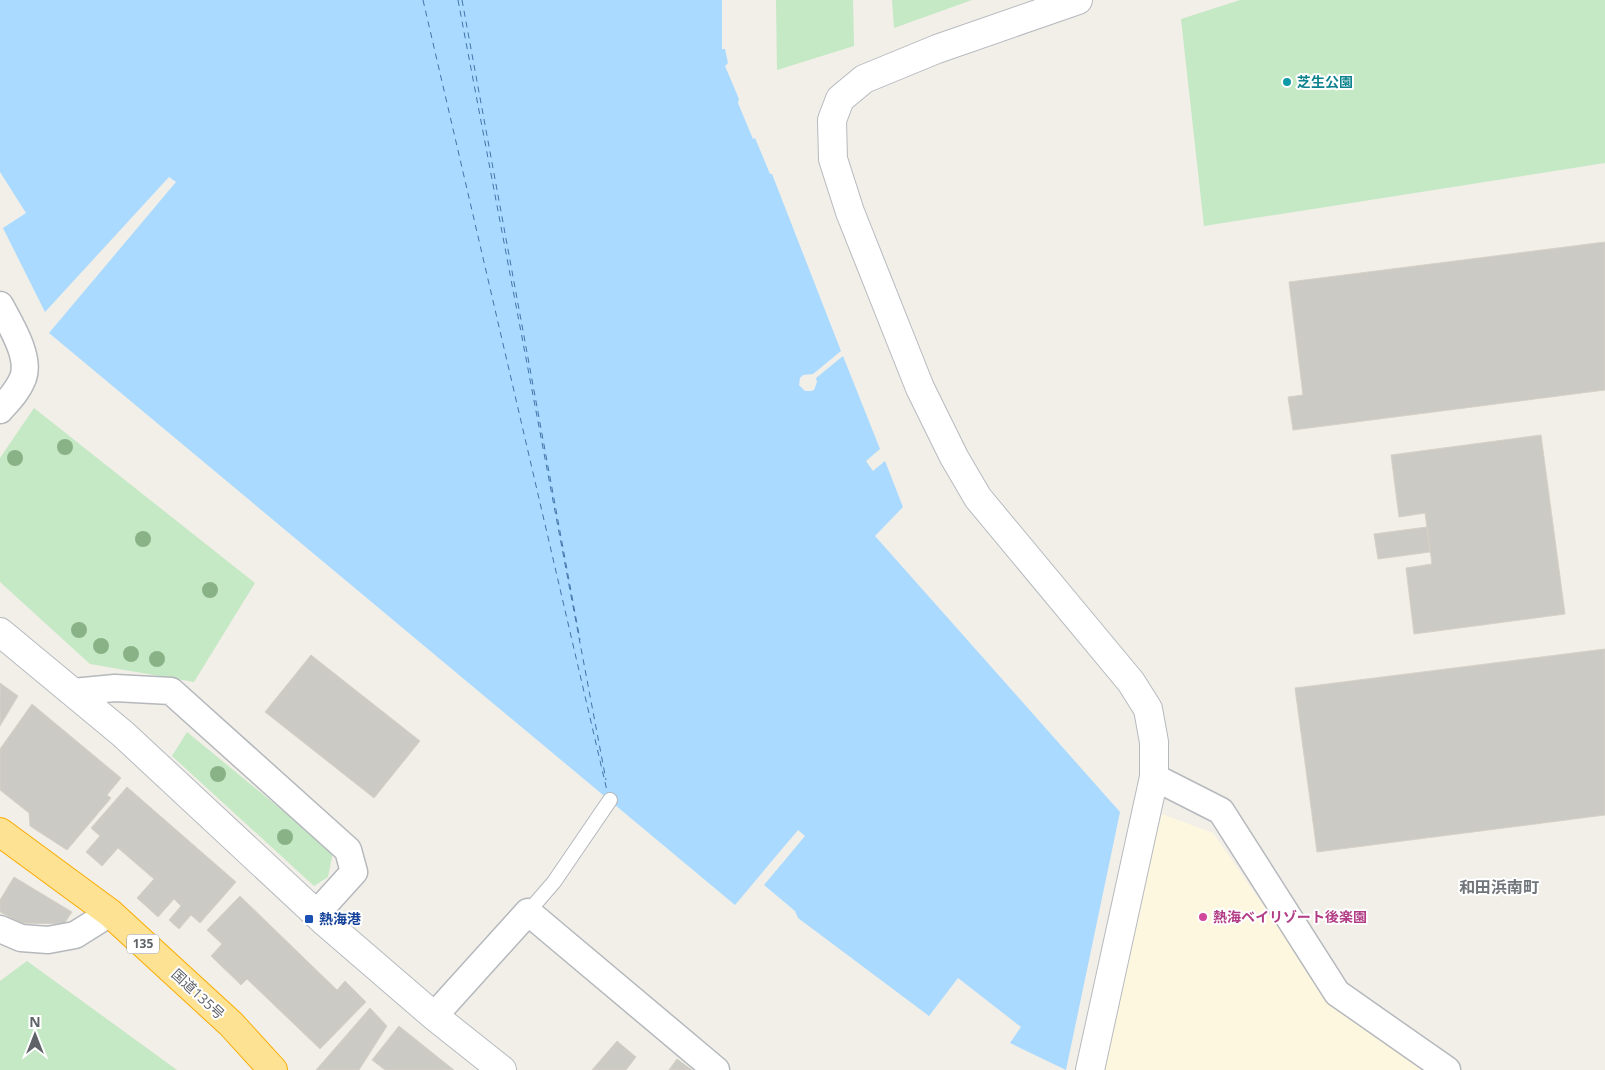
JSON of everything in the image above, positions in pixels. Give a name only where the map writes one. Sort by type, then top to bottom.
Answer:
[{"type":"highway","name":"国道135号","points":[[0,832],[110,913],[231,1024],[273,1070]]},
{"type":"street","points":[[1078,0],[937,50],[864,79],[840,99],[832,120],[833,159],[850,212],[916,378],[954,457],[978,498],[1131,682],[1148,709],[1154,742],[1154,777],[1090,1070]]},
{"type":"street","points":[[0,305],[24,352],[24,376],[16,391],[0,410]]},
{"type":"street","points":[[0,632],[123,734],[316,914],[434,1016],[502,1070]]},
{"type":"street","points":[[73,692],[116,688],[172,692],[348,850],[354,872],[316,914]]},
{"type":"street","points":[[1154,777],[1222,811],[1337,993],[1447,1070]]},
{"type":"street","points":[[434,1016],[528,912],[716,1070]]},
{"type":"street","points":[[0,929],[21,938],[48,940],[74,935],[110,913]]},
{"type":"lane","points":[[528,912],[554,882],[610,800]]},
{"type":"shaded area","name":"熱海ベイリゾート後楽園","points":[[1162,814],[1213,833],[1330,1001],[1425,1070],[1094,1070]]},
{"type":"green space","points":[[776,0],[853,0],[854,46],[777,70]]},
{"type":"green space","points":[[892,0],[972,0],[894,28]]},
{"type":"green space","points":[[1240,0],[1605,0],[1605,163],[1204,226],[1181,19]]},
{"type":"green space","points":[[34,408],[255,583],[194,682],[90,664],[0,582],[0,458]]},
{"type":"green space","points":[[187,732],[333,852],[328,877],[314,886],[172,756]]},
{"type":"green space","points":[[27,961],[177,1070],[0,1070],[0,981]]},
{"type":"water","points":[[0,0],[722,0],[722,49],[725,49],[728,63],[725,66],[753,139],[755,138],[770,174],[772,174],[841,351],[813,374],[803,375],[800,378],[799,385],[805,391],[814,390],[817,382],[816,378],[843,356],[880,449],[866,461],[873,471],[885,461],[903,507],[875,536],[1120,812],[1066,1070],[1010,1043],[1021,1027],[958,978],[929,1016],[798,918],[795,911],[764,885],[805,836],[798,830],[735,905],[49,333],[176,182],[169,177],[45,312],[3,228],[26,213],[0,172]]},
{"type":"building","points":[[1605,242],[1605,390],[1293,430],[1288,397],[1303,395],[1289,282]]},
{"type":"building","points":[[1541,435],[1565,614],[1414,634],[1406,568],[1432,564],[1425,513],[1399,517],[1391,455]]},
{"type":"building","points":[[1427,527],[1430,552],[1378,559],[1374,534]]},
{"type":"building","points":[[1605,649],[1605,815],[1317,852],[1295,688]]},
{"type":"building","points":[[311,655],[420,741],[374,798],[265,712]]},
{"type":"building","points":[[0,683],[18,696],[0,726]]},
{"type":"building","points":[[32,704],[121,778],[107,795],[111,798],[67,850],[30,826],[29,813],[0,790],[0,749]]},
{"type":"building","points":[[127,787],[236,882],[200,923],[191,915],[179,929],[169,920],[181,906],[174,899],[158,917],[137,898],[154,879],[118,848],[102,866],[86,852],[100,836],[91,828]]},
{"type":"building","points":[[14,877],[72,912],[64,924],[21,923],[0,912],[0,900]]},
{"type":"building","points":[[240,896],[337,990],[345,981],[366,1002],[320,1049],[247,979],[241,985],[211,956],[222,944],[207,930]]},
{"type":"building","points":[[370,1008],[387,1026],[359,1070],[316,1070]]},
{"type":"building","points":[[399,1026],[454,1070],[385,1070],[372,1060]]},
{"type":"building","points":[[617,1041],[636,1057],[626,1070],[592,1070]]},
{"type":"building","points":[[677,1059],[692,1070],[669,1070]]},
{"type":"ferry route","points":[[423,0],[608,795]]},
{"type":"ferry route","points":[[458,0],[606,780]]},
{"type":"ferry route","points":[[462,0],[580,640]]},
{"type":"place","name":"芝生公園","points":[[1287,82]]},
{"type":"place","name":"熱海ベイリゾート後楽園","points":[[1203,917]]},
{"type":"place","name":"熱海港","points":[[309,919]]},
{"type":"district","name":"和田浜南町","points":[[1499,887]]}]
